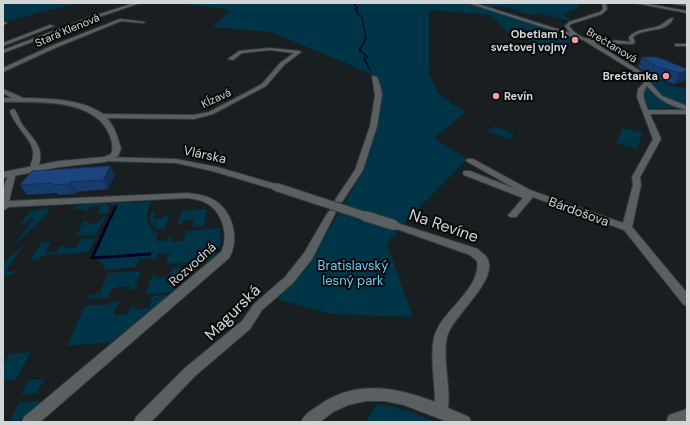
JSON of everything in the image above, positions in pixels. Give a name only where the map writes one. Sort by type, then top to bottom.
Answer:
[{"type":"street","points":[[3,52],[82,22],[138,3]]},
{"type":"street","points":[[470,3],[574,35]]},
{"type":"street","name":"Brečtanová","points":[[604,3],[605,9],[601,13],[570,23],[567,26],[574,35],[591,42],[635,70],[648,82],[660,97],[687,108]]},
{"type":"street","points":[[637,3],[687,12]]},
{"type":"street","points":[[673,3],[687,5]]},
{"type":"street","points":[[591,42],[610,41],[632,43],[632,37],[635,33],[661,28],[672,19]]},
{"type":"street","name":"Stará Klenová","points":[[3,70],[53,47],[121,20],[142,22]]},
{"type":"street","points":[[3,45],[50,27],[36,27]]},
{"type":"street","points":[[677,45],[687,45]]},
{"type":"street","name":"Kĺzavá","points":[[100,116],[194,117],[211,113],[264,85],[282,64],[299,52],[270,49],[241,52],[231,59]]},
{"type":"street","points":[[339,200],[349,183],[359,172],[373,129],[378,98],[377,82],[374,77]]},
{"type":"street","points":[[648,82],[641,89],[640,97],[647,112],[687,112]]},
{"type":"street","points":[[3,91],[16,98],[25,100]]},
{"type":"street","points":[[3,100],[25,100],[71,105],[84,108],[100,116],[113,134],[117,149],[114,156],[105,159]]},
{"type":"street","points":[[13,111],[16,123],[30,138],[37,152],[34,168]]},
{"type":"street","name":"Bárdošova","points":[[627,228],[637,185],[636,178],[657,139],[647,112]]},
{"type":"street","name":"Vlárska","points":[[8,174],[34,168],[105,159],[153,159],[189,163],[227,172],[394,225]]},
{"type":"street","name":"Bárdošova","points":[[470,161],[530,195]]},
{"type":"street","name":"Bárdošova","points":[[467,173],[627,228],[687,301]]},
{"type":"street","points":[[4,206],[8,174]]},
{"type":"street","name":"Rozvodná","points":[[4,206],[177,195],[194,196],[205,199],[219,208],[226,220],[230,237],[228,251],[216,264],[30,422]]},
{"type":"street","points":[[514,215],[530,195]]},
{"type":"street","name":"Magurská","points":[[140,422],[190,372],[246,325],[258,306],[289,280],[308,256],[332,212]]},
{"type":"street","name":"Na Revíne","points":[[394,225],[474,252],[481,257],[484,266],[484,273],[480,281],[446,324],[441,334],[439,343],[442,403],[441,411]]},
{"type":"street","points":[[308,422],[317,414],[338,402],[362,395],[377,394],[404,397],[441,411],[464,422]]},
{"type":"street","points":[[673,422],[674,420],[687,416]]},
{"type":"green space","points":[[3,3],[95,3],[73,4],[3,22]]},
{"type":"green space","name":"Bratislavský lesný park","points":[[175,3],[579,3],[578,8],[562,15],[572,20],[569,21],[535,12],[539,14],[527,14],[498,6],[492,7],[562,29],[580,40],[552,48],[508,33],[490,15],[429,10],[429,74],[439,95],[466,112],[434,138],[467,159],[408,219],[387,244],[413,317],[332,314],[277,299],[306,269],[364,170],[380,98],[376,76],[271,32],[212,27],[229,12],[226,9]]},
{"type":"green space","points":[[647,76],[676,87],[687,89],[687,107],[663,97],[646,77]]},
{"type":"green space","points":[[647,84],[659,98],[687,110],[678,111],[675,108],[657,108],[658,110],[650,109],[645,103],[643,97]]},
{"type":"green space","points":[[494,126],[515,134],[509,139],[488,131]]},
{"type":"green space","points":[[623,128],[643,133],[636,149],[616,143]]},
{"type":"green space","points":[[152,201],[148,211],[147,222],[154,233],[158,233],[156,241],[167,240],[168,237],[173,237],[172,242],[183,241],[186,231],[220,228],[221,244],[210,262],[166,264],[169,253],[158,254],[156,260],[150,260],[151,258],[139,259],[136,267],[107,270],[97,259],[91,260],[115,207],[110,203]]},
{"type":"green space","points":[[105,203],[110,208],[107,213],[98,214],[101,205],[91,206],[88,211],[84,211],[85,209],[74,210],[77,205]]},
{"type":"green space","points":[[48,208],[49,212],[18,242],[16,242],[34,218],[31,217],[26,224],[20,225],[30,211]]},
{"type":"green space","points":[[207,209],[204,226],[193,227],[194,220],[183,221],[182,224],[177,224],[181,211]]},
{"type":"green space","points":[[151,212],[155,212],[153,219],[169,216],[165,229],[156,230],[150,221]]},
{"type":"green space","points":[[106,216],[96,235],[76,236],[83,222],[88,222],[88,224],[98,223],[102,217]]},
{"type":"green space","points":[[95,238],[89,252],[45,255],[36,260],[30,260],[41,243],[51,242],[45,253],[57,252],[60,246],[65,246],[65,248],[76,247],[81,239]]},
{"type":"green space","points":[[24,245],[5,272],[15,271],[13,275],[3,276],[3,262]]},
{"type":"green space","points":[[181,267],[177,286],[182,286],[175,292],[146,294],[152,276],[157,275],[157,278],[169,277],[172,268]]},
{"type":"green space","points":[[141,271],[135,289],[129,289],[130,286],[112,288],[108,298],[88,299],[90,295],[99,294],[108,273]]},
{"type":"green space","points":[[171,295],[111,342],[67,346],[85,306],[111,304],[112,302],[119,301],[114,315],[128,314],[131,306],[136,306],[135,310],[149,308],[152,296]]},
{"type":"green space","points":[[31,352],[16,380],[3,381],[3,364],[9,354]]},
{"type":"green space","points":[[44,379],[37,393],[21,395],[28,380]]},
{"type":"green space","points":[[38,401],[37,405],[20,420],[10,421],[19,403]]},
{"type":"green space","points":[[376,404],[407,410],[436,422],[366,422]]},
{"type":"building","points":[[642,57],[657,57],[687,69],[687,71],[680,73],[658,67]]},
{"type":"building","points":[[110,166],[103,180],[70,182],[69,184],[52,185],[53,183],[20,185],[32,171]]},
{"type":"waterway","points":[[357,3],[354,5],[358,8],[355,9],[358,11],[356,12],[363,18],[362,20],[366,37]]},
{"type":"waterway","points":[[366,37],[359,50],[368,57],[364,58],[370,70]]},
{"type":"waterway","points":[[111,217],[116,206]]},
{"type":"waterway","points":[[111,216],[92,258],[150,254]]},
{"type":"place","name":"Obetiam 1. svetovej vojny","points":[[575,40]]},
{"type":"place","name":"Brečtanka","points":[[666,76]]},
{"type":"place","name":"Revín","points":[[496,96]]}]
